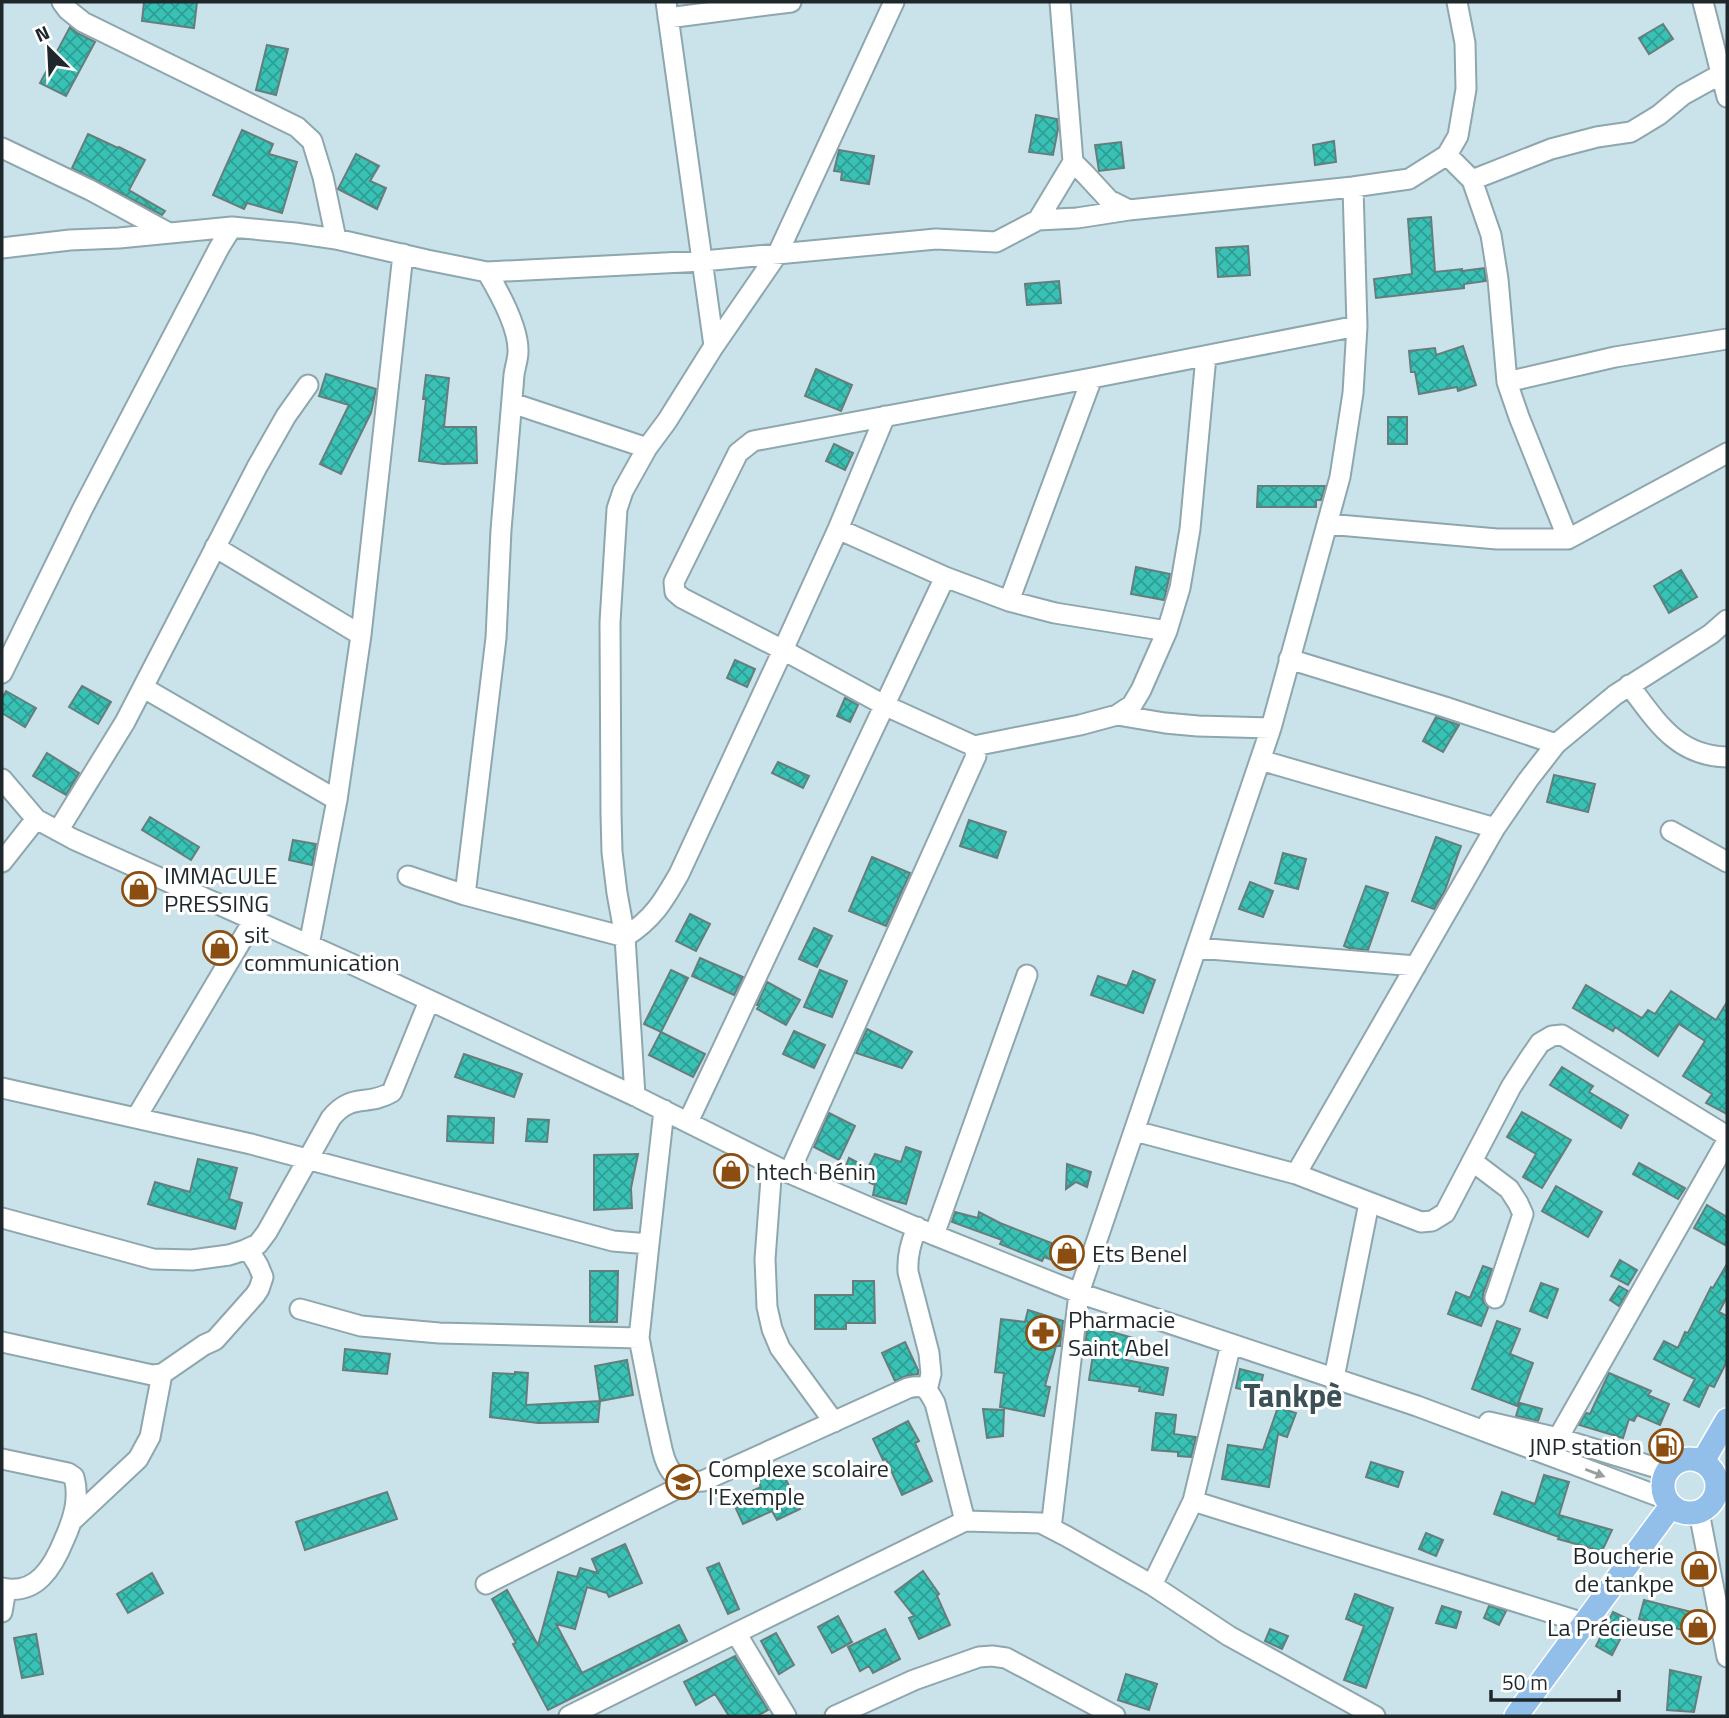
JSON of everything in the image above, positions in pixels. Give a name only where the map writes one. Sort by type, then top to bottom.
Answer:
[{"type":"main road","points":[[1703,1461],[1727,1420]]},
{"type":"main road","points":[[1683,1459],[1703,1461],[1715,1474],[1717,1496],[1689,1513],[1680,1511],[1669,1502],[1663,1485],[1667,1471],[1683,1459]]},
{"type":"main road","points":[[1516,1716],[1669,1502]]},
{"type":"street","points":[[62,2],[83,22],[297,127],[312,141],[323,177],[336,239]]},
{"type":"street","points":[[714,346],[667,10],[791,2]]},
{"type":"street","points":[[635,1096],[625,937],[612,852],[610,622],[617,509],[623,491],[647,448],[778,253],[894,2]]},
{"type":"street","points":[[1038,220],[1073,162],[1060,2]]},
{"type":"street","points":[[2,248],[232,227],[336,239],[488,272],[703,261],[936,239],[996,242],[1038,220],[1077,218],[1409,179],[1447,155],[1458,136],[1466,89],[1465,43],[1457,2]]},
{"type":"street","points":[[1703,2],[1727,97]]},
{"type":"street","points":[[1472,180],[1551,149],[1597,137],[1631,132],[1660,115],[1683,94],[1721,75]]},
{"type":"street","points":[[2,148],[90,190],[170,233]]},
{"type":"street","points":[[1447,155],[1472,180],[1491,235],[1498,279],[1507,382],[1568,539]]},
{"type":"street","points":[[1073,162],[1109,200],[1129,210]]},
{"type":"street","points":[[1051,1528],[1079,1293],[1271,728],[1340,477],[1353,393],[1357,326],[1353,187]]},
{"type":"street","points":[[2,673],[82,510],[232,227]]},
{"type":"street","points":[[309,945],[337,800],[361,635],[403,254]]},
{"type":"street","points":[[465,895],[496,638],[501,530],[518,351],[508,312],[488,272]]},
{"type":"street","points":[[1206,356],[1190,530],[1180,588],[1167,631],[1141,690],[1132,705],[1117,715],[974,746],[884,705],[675,592],[674,582],[738,453],[753,441],[1357,326]]},
{"type":"street","points":[[1507,382],[1615,357],[1727,339]]},
{"type":"street","points":[[1009,601],[1092,378]]},
{"type":"street","points":[[58,831],[125,722],[286,416],[308,386]]},
{"type":"street","points":[[512,403],[647,448]]},
{"type":"street","points":[[408,876],[465,895],[625,937],[643,926],[662,904],[679,874],[838,529],[885,416]]},
{"type":"street","points":[[1327,524],[1497,539],[1568,539],[1727,453]]},
{"type":"street","points":[[838,529],[945,577],[1009,601],[1055,613],[1167,631]]},
{"type":"street","points":[[215,547],[361,635]]},
{"type":"street","points":[[688,1122],[945,577]]},
{"type":"street","points":[[1297,1174],[1495,828],[1528,780],[1556,744],[1629,685],[1711,635],[1727,620]]},
{"type":"street","points":[[1289,659],[1556,744]]},
{"type":"street","points":[[1629,685],[1660,727],[1676,739],[1694,751],[1711,757],[1727,757]]},
{"type":"street","points":[[144,688],[337,800]]},
{"type":"street","points":[[1117,715],[1187,725],[1271,728]]},
{"type":"street","points":[[834,1422],[780,1348],[767,1307],[765,1259],[780,1169],[976,756],[974,746]]},
{"type":"street","points":[[1260,760],[1495,828]]},
{"type":"street","points":[[2,779],[36,819],[58,831],[635,1096],[780,1169],[1079,1293],[1417,1406],[1669,1502]]},
{"type":"street","points":[[2,862],[36,819]]},
{"type":"street","points":[[1671,831],[1727,862]]},
{"type":"street","points":[[136,1118],[253,921]]},
{"type":"street","points":[[1197,948],[1416,966]]},
{"type":"street","points":[[927,1390],[931,1374],[929,1353],[908,1272],[908,1251],[926,1231],[1027,975]]},
{"type":"street","points":[[2,1218],[153,1259],[192,1261],[229,1255],[258,1244],[340,1107],[350,1102],[381,1099],[392,1092],[429,1000]]},
{"type":"street","points":[[1135,1131],[1297,1174],[1422,1222],[1432,1221],[1445,1213],[1511,1087],[1541,1043],[1552,1036],[1562,1035],[1727,1136]]},
{"type":"street","points":[[2,1088],[251,1144],[590,1236],[649,1244]]},
{"type":"street","points":[[664,1110],[639,1338],[663,1452],[669,1468],[678,1478],[690,1482]]},
{"type":"street","points":[[1558,1438],[1727,1141]]},
{"type":"street","points":[[1472,1161],[1509,1189],[1523,1214],[1496,1298]]},
{"type":"street","points":[[1334,1378],[1369,1202]]},
{"type":"street","points":[[2,1342],[162,1374],[215,1340],[259,1289],[262,1277],[248,1249]]},
{"type":"street","points":[[300,1309],[361,1326],[464,1334],[639,1338]]},
{"type":"street","points":[[1152,1585],[1193,1501],[1231,1344]]},
{"type":"street","points":[[74,1519],[138,1458],[150,1437],[162,1374]]},
{"type":"street","points":[[486,1584],[690,1482],[703,1481],[919,1385],[927,1390],[935,1403],[965,1521]]},
{"type":"street","points":[[1417,1406],[1558,1438],[1667,1471]]},
{"type":"street","points":[[2,1459],[68,1473],[74,1477],[77,1487],[74,1519],[54,1563],[37,1582],[20,1590],[4,1589],[2,1612]]},
{"type":"street","points":[[1717,1496],[1727,1657]]},
{"type":"street","points":[[1193,1501],[1584,1623]]},
{"type":"street","points":[[569,1716],[965,1521],[1041,1523],[1152,1585],[1229,1636],[1375,1716]]},
{"type":"street","points":[[736,1633],[786,1716]]},
{"type":"street","points":[[835,1716],[914,1680],[979,1657],[992,1656],[1006,1658],[1115,1716]]},
{"type":"building","points":[[144,2],[197,2],[194,28],[142,21]]},
{"type":"building","points":[[1663,24],[1673,39],[1649,54],[1639,38]]},
{"type":"building","points":[[70,27],[95,42],[66,96],[40,83]]},
{"type":"building","points":[[267,45],[288,49],[276,95],[256,90]]},
{"type":"building","points":[[1036,115],[1057,119],[1053,155],[1029,152]]},
{"type":"building","points":[[242,130],[273,144],[269,154],[297,162],[282,213],[247,203],[244,209],[213,195]]},
{"type":"building","points":[[88,134],[145,160],[129,190],[165,211],[162,215],[72,168]]},
{"type":"building","points":[[1334,141],[1336,162],[1315,165],[1313,145]]},
{"type":"building","points":[[1121,142],[1124,168],[1099,171],[1095,145]]},
{"type":"building","points":[[839,150],[874,156],[869,184],[841,180],[842,172],[834,171]]},
{"type":"building","points":[[356,154],[379,166],[370,181],[386,188],[377,209],[338,189]]},
{"type":"building","points":[[1431,217],[1435,272],[1484,268],[1486,281],[1464,284],[1464,288],[1376,298],[1374,279],[1412,274],[1408,219]]},
{"type":"building","points":[[1248,246],[1250,275],[1218,277],[1216,248]]},
{"type":"building","points":[[1059,281],[1061,303],[1027,305],[1025,284]]},
{"type":"building","points":[[1463,346],[1476,385],[1458,391],[1457,387],[1419,394],[1415,372],[1411,372],[1409,351],[1435,348],[1436,355]]},
{"type":"building","points":[[816,369],[852,385],[841,411],[805,396]]},
{"type":"building","points":[[326,374],[376,389],[371,413],[341,474],[320,464],[349,405],[319,396]]},
{"type":"building","points":[[426,375],[449,378],[444,427],[476,427],[477,463],[443,464],[419,461]]},
{"type":"building","points":[[1388,417],[1407,417],[1407,444],[1388,444]]},
{"type":"building","points":[[834,444],[853,453],[845,470],[826,461]]},
{"type":"building","points":[[1258,486],[1325,486],[1321,500],[1316,500],[1316,507],[1257,507]]},
{"type":"building","points":[[1136,567],[1170,574],[1164,600],[1131,594]]},
{"type":"building","points":[[1681,570],[1697,597],[1669,613],[1654,586]]},
{"type":"building","points":[[735,660],[755,669],[747,687],[727,678]]},
{"type":"building","points":[[82,686],[111,702],[98,724],[69,707]]},
{"type":"building","points":[[6,691],[36,708],[25,727],[2,713],[2,698]]},
{"type":"building","points":[[845,698],[858,705],[850,722],[837,716]]},
{"type":"building","points":[[1436,717],[1459,725],[1443,752],[1423,741]]},
{"type":"building","points":[[47,753],[79,773],[66,795],[33,776]]},
{"type":"building","points":[[778,762],[809,776],[803,788],[772,773]]},
{"type":"building","points":[[1554,775],[1595,784],[1588,812],[1547,802]]},
{"type":"building","points":[[150,817],[199,847],[191,860],[142,830]]},
{"type":"building","points":[[969,820],[1006,832],[997,858],[960,846]]},
{"type":"building","points":[[1436,837],[1461,846],[1445,890],[1434,909],[1412,901]]},
{"type":"building","points":[[293,840],[316,844],[312,865],[289,860]]},
{"type":"building","points":[[1283,853],[1306,859],[1298,889],[1275,883]]},
{"type":"building","points":[[872,857],[910,873],[886,926],[849,911]]},
{"type":"building","points":[[1250,882],[1273,891],[1263,917],[1239,909]]},
{"type":"building","points":[[1366,886],[1388,893],[1368,950],[1349,948],[1344,946]]},
{"type":"building","points":[[690,914],[710,924],[696,951],[676,941]]},
{"type":"building","points":[[814,928],[832,936],[817,967],[799,959]]},
{"type":"building","points":[[700,958],[743,977],[734,995],[692,976]]},
{"type":"building","points":[[671,970],[688,978],[661,1032],[644,1024]]},
{"type":"building","points":[[820,970],[847,981],[832,1017],[804,1007]]},
{"type":"building","points":[[1133,971],[1155,980],[1143,1013],[1091,995],[1098,976],[1127,986]]},
{"type":"building","points":[[767,982],[800,1000],[786,1025],[757,1009]]},
{"type":"building","points":[[1586,985],[1642,1018],[1648,1010],[1655,1014],[1671,991],[1716,1020],[1727,1002],[1727,1114],[1706,1103],[1712,1094],[1683,1076],[1705,1041],[1679,1024],[1658,1056],[1615,1027],[1613,1031],[1573,1008]]},
{"type":"building","points":[[867,1029],[912,1052],[902,1068],[856,1053]]},
{"type":"building","points":[[794,1031],[825,1045],[814,1068],[783,1054]]},
{"type":"building","points":[[661,1032],[705,1054],[693,1077],[649,1055]]},
{"type":"building","points":[[464,1054],[522,1074],[514,1097],[455,1077]]},
{"type":"building","points":[[1562,1067],[1593,1086],[1589,1092],[1628,1115],[1621,1128],[1550,1085]]},
{"type":"building","points":[[1522,1112],[1571,1140],[1542,1188],[1523,1177],[1536,1154],[1507,1137]]},
{"type":"building","points":[[829,1113],[855,1126],[839,1160],[814,1147]]},
{"type":"building","points":[[448,1116],[494,1118],[493,1143],[447,1141]]},
{"type":"building","points":[[528,1119],[549,1120],[547,1142],[526,1141]]},
{"type":"building","points":[[906,1147],[921,1152],[906,1204],[873,1195],[875,1185],[844,1171],[849,1158],[868,1168],[875,1154],[901,1162]]},
{"type":"building","points":[[638,1154],[631,1188],[632,1208],[594,1210],[594,1155]]},
{"type":"building","points":[[198,1159],[237,1168],[229,1199],[242,1203],[235,1229],[148,1204],[155,1182],[190,1192]]},
{"type":"building","points":[[1639,1163],[1685,1188],[1678,1199],[1633,1174]]},
{"type":"building","points":[[1067,1164],[1091,1172],[1087,1187],[1076,1182],[1066,1189]]},
{"type":"building","points":[[1556,1186],[1602,1212],[1588,1237],[1542,1211]]},
{"type":"building","points":[[1707,1205],[1727,1217],[1727,1246],[1694,1228]]},
{"type":"building","points":[[955,1212],[978,1218],[979,1212],[1059,1246],[1061,1241],[1081,1248],[1074,1268],[1044,1257],[1042,1261],[1000,1244],[1002,1240],[952,1222]]},
{"type":"building","points":[[1620,1260],[1637,1270],[1628,1285],[1611,1276]]},
{"type":"building","points":[[1727,1264],[1727,1297],[1719,1312],[1727,1316],[1727,1361],[1714,1387],[1709,1385],[1699,1407],[1684,1400],[1695,1379],[1654,1359],[1664,1341],[1678,1348],[1711,1287],[1713,1288]]},
{"type":"building","points":[[1483,1266],[1492,1269],[1483,1294],[1483,1301],[1488,1308],[1481,1326],[1448,1314],[1456,1292],[1470,1298]]},
{"type":"building","points":[[590,1271],[618,1271],[617,1322],[590,1322]]},
{"type":"building","points":[[853,1281],[874,1281],[875,1323],[846,1323],[846,1329],[815,1329],[815,1295],[853,1295]]},
{"type":"building","points":[[1541,1283],[1558,1289],[1547,1318],[1530,1311]]},
{"type":"building","points":[[1619,1286],[1628,1291],[1619,1306],[1610,1300]]},
{"type":"building","points":[[1028,1310],[1063,1321],[1060,1346],[1056,1346],[1045,1386],[1050,1387],[1044,1416],[1000,1407],[1004,1373],[995,1372],[1001,1319],[1025,1322]]},
{"type":"building","points":[[1497,1321],[1520,1329],[1510,1354],[1533,1363],[1517,1406],[1472,1389]]},
{"type":"building","points":[[1091,1326],[1133,1338],[1126,1360],[1168,1368],[1163,1395],[1139,1391],[1140,1387],[1089,1380],[1094,1349],[1085,1346],[1087,1329],[1090,1330]]},
{"type":"building","points":[[905,1342],[918,1374],[895,1381],[882,1353]]},
{"type":"building","points":[[345,1349],[390,1354],[387,1374],[343,1370]]},
{"type":"building","points":[[627,1360],[633,1395],[600,1401],[595,1366]]},
{"type":"building","points":[[1240,1369],[1263,1375],[1259,1393],[1236,1388]]},
{"type":"building","points":[[493,1373],[528,1373],[526,1405],[600,1401],[598,1422],[538,1423],[490,1417]]},
{"type":"building","points":[[1609,1373],[1651,1391],[1648,1395],[1669,1404],[1660,1425],[1637,1415],[1634,1421],[1629,1419],[1623,1438],[1579,1425],[1586,1413],[1590,1414]]},
{"type":"building","points":[[1520,1403],[1542,1409],[1538,1421],[1516,1416]]},
{"type":"building","points":[[1278,1407],[1296,1413],[1287,1437],[1278,1434],[1269,1487],[1222,1479],[1228,1445],[1263,1450]]},
{"type":"building","points":[[983,1409],[1004,1410],[1003,1436],[987,1438]]},
{"type":"building","points":[[1156,1413],[1176,1415],[1174,1434],[1196,1437],[1191,1457],[1178,1456],[1178,1452],[1152,1450]]},
{"type":"building","points":[[908,1421],[919,1441],[915,1443],[932,1481],[902,1495],[886,1459],[883,1460],[873,1439]]},
{"type":"building","points":[[1371,1462],[1403,1472],[1398,1487],[1366,1477]]},
{"type":"building","points":[[779,1465],[800,1509],[777,1520],[772,1511],[743,1524],[732,1500],[761,1487],[756,1476]]},
{"type":"building","points":[[1544,1475],[1569,1482],[1559,1515],[1612,1530],[1602,1551],[1558,1539],[1559,1537],[1494,1514],[1502,1492],[1535,1504]]},
{"type":"building","points":[[387,1492],[397,1519],[305,1550],[296,1522]]},
{"type":"building","points":[[1426,1533],[1443,1540],[1436,1556],[1419,1549]]},
{"type":"building","points":[[625,1544],[642,1583],[609,1597],[607,1593],[587,1587],[575,1629],[556,1624],[582,1673],[679,1625],[687,1641],[548,1710],[492,1599],[507,1590],[538,1645],[558,1572],[577,1577],[580,1568],[598,1573],[592,1559]]},
{"type":"building","points":[[1696,1558],[1699,1578],[1692,1580],[1686,1561]]},
{"type":"building","points":[[719,1563],[739,1609],[728,1614],[707,1568]]},
{"type":"building","points":[[923,1571],[939,1594],[937,1596],[950,1625],[919,1639],[909,1618],[914,1616],[895,1592]]},
{"type":"building","points":[[152,1573],[163,1593],[128,1613],[117,1594]]},
{"type":"building","points":[[1355,1594],[1393,1608],[1366,1688],[1344,1680],[1364,1626],[1346,1619]]},
{"type":"building","points":[[1644,1600],[1707,1616],[1700,1641],[1686,1637],[1687,1631],[1639,1619]]},
{"type":"building","points":[[1442,1606],[1461,1612],[1456,1628],[1436,1623]]},
{"type":"building","points":[[1489,1606],[1506,1611],[1499,1625],[1484,1618]]},
{"type":"building","points":[[1613,1612],[1630,1620],[1612,1655],[1596,1646]]},
{"type":"building","points":[[838,1616],[852,1642],[832,1653],[818,1627]]},
{"type":"building","points":[[885,1629],[900,1659],[873,1673],[869,1666],[860,1671],[848,1647]]},
{"type":"building","points":[[1270,1629],[1288,1636],[1282,1649],[1265,1641]]},
{"type":"building","points":[[776,1633],[794,1665],[779,1674],[761,1641]]},
{"type":"building","points":[[36,1634],[43,1674],[22,1678],[14,1638]]},
{"type":"building","points":[[735,1656],[768,1710],[757,1716],[729,1716],[715,1694],[696,1705],[684,1682]]},
{"type":"building","points":[[1670,1670],[1701,1677],[1694,1712],[1667,1710]]},
{"type":"building","points":[[1126,1674],[1157,1684],[1149,1710],[1118,1700]]},
{"type":"place","name":"IMMACULE PRESSING","points":[[139,889]]},
{"type":"place","name":"sit communication","points":[[220,948]]},
{"type":"place","name":"htech Bénin","points":[[731,1171]]},
{"type":"place","name":"Ets Benel","points":[[1067,1253]]},
{"type":"place","name":"Pharmacie Saint Abel","points":[[1043,1333]]},
{"type":"place","name":"JNP station","points":[[1666,1446]]},
{"type":"place","name":"Complexe scolaire l'Exemple","points":[[683,1482]]},
{"type":"place","name":"Boucherie de tankpe","points":[[1699,1569]]},
{"type":"place","name":"La Précieuse","points":[[1698,1627]]},
{"type":"district","name":"Tankpè","points":[[1293,1395]]}]
